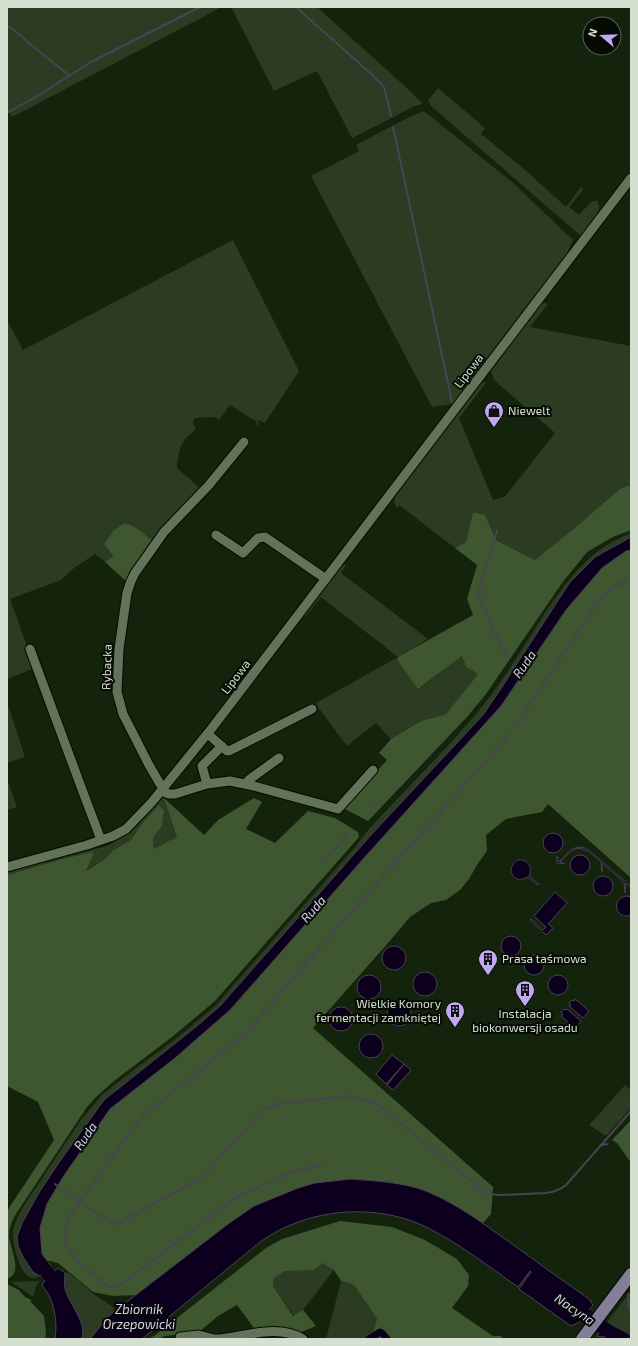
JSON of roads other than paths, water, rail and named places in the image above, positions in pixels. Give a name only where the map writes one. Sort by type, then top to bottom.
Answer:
[{"type":"main road","points":[[584,1337],[631,1274]]},
{"type":"street","name":"Lipowa","points":[[162,790],[208,734],[631,178]]},
{"type":"street","name":"Rybacka","points":[[162,790],[123,714],[117,692],[119,649],[127,592],[131,581],[164,532],[197,498],[244,442]]},
{"type":"street","points":[[216,535],[243,553],[258,538],[265,537],[326,579]]},
{"type":"street","points":[[30,649],[102,840]]},
{"type":"street","points":[[208,734],[227,751],[229,751],[312,709]]},
{"type":"street","points":[[207,784],[202,766],[222,746]]},
{"type":"street","points":[[245,784],[280,758]]},
{"type":"street","points":[[7,867],[102,840],[117,834],[128,827],[162,790],[169,794],[175,794],[207,784],[230,781],[338,809],[373,770]]},
{"type":"street","points":[[180,1336],[199,1335],[216,1339],[282,1331],[290,1332],[304,1339]]},
{"type":"water","points":[[631,537],[631,550],[626,551],[602,568],[566,610],[501,706],[230,1010],[175,1058],[110,1109],[63,1177],[47,1204],[40,1228],[42,1254],[51,1266],[40,1276],[33,1272],[18,1246],[17,1237],[22,1223],[40,1191],[60,1161],[104,1100],[220,1006],[371,835],[483,715],[570,582],[595,557]]},
{"type":"water","points":[[553,833],[560,836],[563,843],[560,850],[553,853],[546,850],[543,843],[546,836]]},
{"type":"water","points":[[578,847],[585,848],[590,851],[631,886],[631,888],[625,883],[625,893],[624,882],[602,863],[602,872],[601,862],[589,852],[580,848],[571,851],[560,862],[565,864],[557,863],[557,856],[559,862],[570,850]]},
{"type":"water","points":[[580,855],[587,858],[590,865],[587,872],[580,875],[573,872],[570,865],[573,858]]},
{"type":"water","points":[[518,860],[522,860],[529,864],[529,876],[539,884],[538,885],[528,877],[520,880],[516,879],[512,874],[511,868]]},
{"type":"water","points":[[603,876],[610,879],[613,886],[610,893],[603,896],[596,893],[593,886],[596,879]]},
{"type":"water","points":[[555,892],[567,903],[548,924],[553,928],[546,935],[530,920],[531,919],[543,930],[546,927],[534,916]]},
{"type":"water","points":[[626,896],[631,897],[631,915],[626,916],[619,912],[617,905],[621,898]]},
{"type":"water","points":[[511,936],[518,939],[521,946],[518,953],[511,956],[504,953],[501,946],[504,939]]},
{"type":"water","points":[[394,946],[403,949],[406,958],[403,967],[394,970],[385,967],[382,958],[385,949]]},
{"type":"water","points":[[534,955],[541,958],[544,965],[541,972],[534,975],[527,972],[524,965],[527,958]]},
{"type":"water","points":[[425,972],[434,975],[437,984],[434,993],[425,996],[416,993],[413,984],[416,975]]},
{"type":"water","points":[[369,975],[378,978],[381,987],[378,996],[369,999],[360,996],[357,987],[360,978]]},
{"type":"water","points":[[558,975],[565,978],[568,985],[565,992],[558,995],[551,992],[548,985],[551,978]]},
{"type":"water","points":[[575,999],[589,1011],[583,1018],[569,1006],[571,1005],[569,1003]]},
{"type":"water","points":[[399,1002],[408,1005],[411,1014],[408,1023],[399,1026],[390,1023],[387,1014],[390,1005]]},
{"type":"water","points":[[341,1007],[350,1010],[353,1019],[350,1028],[341,1031],[332,1028],[329,1019],[332,1010]]},
{"type":"water","points":[[564,1009],[567,1009],[581,1021],[575,1028],[561,1016],[563,1014],[561,1012]]},
{"type":"water","points":[[371,1034],[380,1037],[383,1046],[380,1055],[371,1058],[362,1055],[359,1046],[362,1037]]},
{"type":"water","points":[[392,1055],[404,1064],[386,1084],[376,1074]]},
{"type":"water","points":[[404,1064],[411,1070],[393,1090],[387,1085]]},
{"type":"water","name":"Zbiornik Orzepowicki","points":[[351,1179],[389,1182],[417,1188],[451,1203],[485,1225],[589,1299],[593,1305],[580,1322],[571,1326],[519,1289],[531,1272],[530,1271],[518,1287],[462,1247],[426,1227],[405,1219],[383,1214],[360,1212],[338,1213],[315,1217],[273,1233],[255,1246],[142,1339],[90,1339],[108,1317],[115,1311],[228,1224],[254,1206],[298,1188],[315,1183]]},
{"type":"water","name":"Zbiornik Orzepowicki","points":[[58,1268],[65,1273],[65,1289],[67,1295],[81,1321],[83,1333],[81,1339],[55,1339],[56,1325],[54,1310],[50,1297],[42,1285],[45,1280]]},
{"type":"water","points":[[606,1323],[631,1337],[631,1339],[610,1339],[606,1336],[597,1336]]},
{"type":"waterway","points":[[7,113],[39,95],[91,62],[200,7]]},
{"type":"waterway","points":[[296,7],[384,87],[391,116]]},
{"type":"waterway","points":[[7,26],[14,30],[70,76]]},
{"type":"waterway","points":[[393,127],[452,402]]},
{"type":"waterway","points":[[497,531],[478,593],[495,633],[508,658]]},
{"type":"waterway","points":[[515,727],[599,601],[611,589],[631,578]]},
{"type":"waterway","points":[[325,1164],[290,1173],[233,1199],[122,1284],[111,1287],[108,1286],[78,1261],[68,1249],[65,1240],[70,1215],[132,1129],[145,1114],[245,1034],[313,955],[509,735]]},
{"type":"waterway","points":[[323,861],[347,835]]},
{"type":"waterway","points":[[55,1184],[112,1223],[117,1224],[201,1178],[263,1110],[276,1104],[353,1096],[377,1104],[487,1194],[500,1195],[546,1193],[552,1192],[566,1185],[631,1111]]},
{"type":"waterway","points":[[601,1145],[608,1144]]},
{"type":"waterway","name":"Ruda","points":[[35,1257],[50,1276]]},
{"type":"waterway","points":[[628,1294],[629,1307],[631,1311]]},
{"type":"waterway","name":"Nacyna","points":[[571,1306],[610,1332],[624,1339]]},
{"type":"waterway","points":[[369,1339],[380,1332],[387,1339]]},
{"type":"place","name":"Niewelt","points":[[494,428]]},
{"type":"place","name":"Prasa taśmowa","points":[[488,976]]},
{"type":"place","name":"Instalacja biokonwersji osadu","points":[[525,1007]]},
{"type":"place","name":"Wielkie Komory fermentacji zamkniętej","points":[[455,1028]]}]
